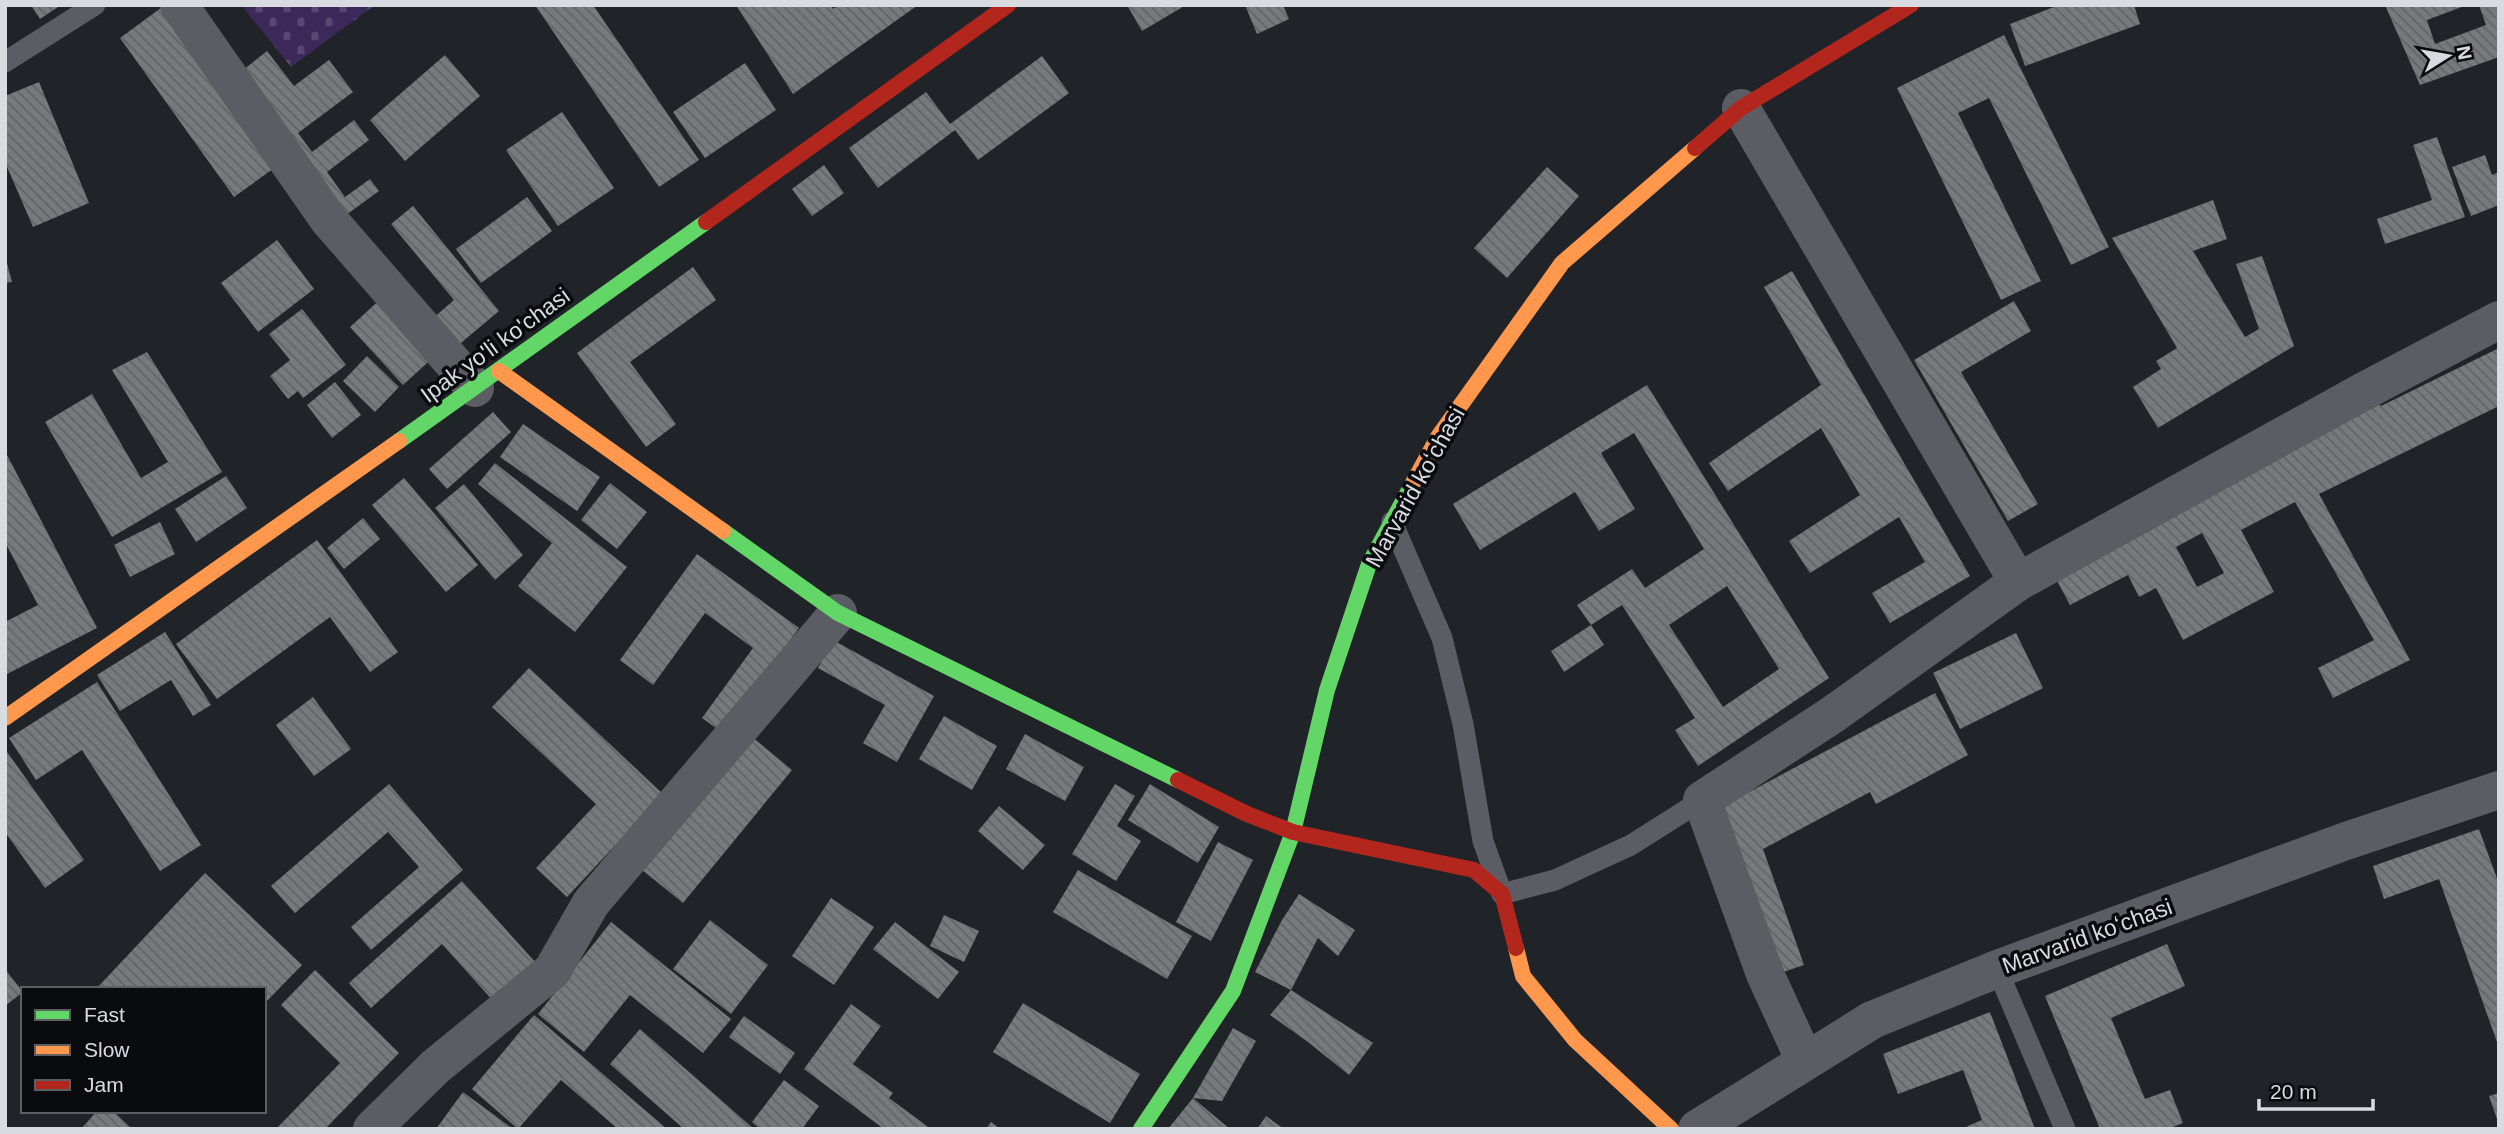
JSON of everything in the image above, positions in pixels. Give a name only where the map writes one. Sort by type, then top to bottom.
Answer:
[{"type":"street","points":[[179,5],[328,219],[487,379],[838,613],[1247,814],[1293,832],[1475,870],[1502,894],[1523,976],[1575,1040],[1671,1129]]},
{"type":"street","name":"Ipak yo'li ko'chasi","points":[[5,718],[487,379],[1008,5]]},
{"type":"street","name":"Marvarid koʻchasi","points":[[1141,1129],[1233,990],[1293,832],[1327,690],[1369,565],[1438,436],[1562,263],[1741,108],[1910,5]]},
{"type":"street","points":[[1741,108],[2018,582]]},
{"type":"street","points":[[1805,1061],[1765,974],[1702,800],[1832,715],[2018,582],[2366,390],[2499,320]]},
{"type":"street","points":[[372,1129],[435,1067],[552,971],[591,903],[838,613]]},
{"type":"street","name":"Marvarid koʻchasi","points":[[1697,1129],[1872,1020],[1997,969],[2346,841],[2496,801]]},
{"type":"lane","points":[[5,62],[94,5]]},
{"type":"lane","points":[[1392,522],[1442,638],[1463,724],[1483,841],[1502,894],[1555,880],[1631,845],[1702,800]]},
{"type":"lane","points":[[1997,969],[2065,1129]]},
{"type":"green space","points":[[241,5],[375,5],[291,67]]},
{"type":"building","points":[[31,5],[61,5],[40,19]]},
{"type":"building","points":[[165,5],[284,161],[234,197],[120,38]]},
{"type":"building","points":[[535,5],[593,5],[699,160],[659,187]]},
{"type":"building","points":[[736,5],[831,5],[833,9],[839,5],[918,5],[793,94]]},
{"type":"building","points":[[1127,5],[1186,5],[1142,31]]},
{"type":"building","points":[[1245,5],[1283,5],[1289,19],[1257,34]]},
{"type":"building","points":[[2059,5],[2134,5],[2140,24],[2025,66],[2010,24]]},
{"type":"building","points":[[2385,5],[2467,5],[2427,20],[2435,44],[2486,25],[2479,5],[2499,5],[2499,57],[2420,85]]},
{"type":"building","points":[[2004,35],[2109,247],[2071,265],[1989,98],[1958,113],[2041,281],[2001,300],[1897,88]]},
{"type":"building","points":[[267,51],[294,86],[329,60],[353,92],[298,133],[312,152],[354,120],[369,140],[327,172],[345,197],[370,179],[379,191],[339,220],[233,78]]},
{"type":"building","points":[[445,55],[480,96],[405,161],[370,120]]},
{"type":"building","points":[[1042,56],[1069,93],[978,160],[955,130],[878,188],[849,148],[926,92],[950,124]]},
{"type":"building","points":[[745,63],[776,110],[705,158],[673,112]]},
{"type":"building","points":[[39,82],[89,203],[33,227],[5,162],[5,96]]},
{"type":"building","points":[[562,112],[614,188],[558,226],[506,150]]},
{"type":"building","points":[[2437,137],[2465,217],[2385,244],[2377,219],[2432,200],[2413,145]]},
{"type":"building","points":[[2485,155],[2492,175],[2499,172],[2499,205],[2471,216],[2452,167]]},
{"type":"building","points":[[824,165],[844,193],[812,216],[792,189]]},
{"type":"building","points":[[1547,167],[1579,196],[1507,278],[1474,248]]},
{"type":"building","points":[[527,197],[552,231],[481,283],[456,249]]},
{"type":"building","points":[[2213,200],[2227,239],[2193,251],[2245,337],[2259,329],[2236,264],[2262,256],[2294,346],[2158,428],[2133,387],[2161,369],[2156,361],[2177,348],[2112,238]]},
{"type":"building","points":[[413,206],[499,311],[449,353],[425,325],[454,300],[391,224]]},
{"type":"building","points":[[277,240],[314,289],[258,332],[221,283]]},
{"type":"building","points":[[5,256],[12,282],[5,283]]},
{"type":"building","points":[[693,267],[716,300],[630,362],[676,424],[646,447],[577,353]]},
{"type":"building","points":[[1792,271],[1970,576],[1890,623],[1872,593],[1925,562],[1899,517],[1810,573],[1789,541],[1860,495],[1821,428],[1728,491],[1709,463],[1821,385],[1764,287]]},
{"type":"building","points":[[385,295],[438,353],[403,385],[350,327]]},
{"type":"building","points":[[2014,301],[2031,331],[1961,372],[2038,504],[2008,521],[1914,360]]},
{"type":"building","points":[[302,309],[346,365],[303,398],[298,391],[288,399],[270,376],[290,360],[269,334]]},
{"type":"building","points":[[2499,348],[2499,406],[2319,494],[2410,660],[2333,698],[2318,668],[2374,640],[2295,502],[2241,530],[2274,592],[2183,640],[2156,588],[2139,597],[2128,575],[2070,605],[2055,577],[2380,404],[2381,406]],"holes":[[[2202,533],[2224,573],[2197,587],[2176,547]]]},
{"type":"building","points":[[147,352],[222,472],[112,537],[45,422],[92,394],[141,478],[168,462],[112,370]]},
{"type":"building","points":[[367,356],[399,387],[375,412],[343,381]]},
{"type":"building","points":[[335,382],[361,415],[332,438],[307,405]]},
{"type":"building","points":[[1647,385],[1829,678],[1698,766],[1675,730],[1695,718],[1622,605],[1591,625],[1577,605],[1632,569],[1645,588],[1704,549],[1634,433],[1601,453],[1635,509],[1599,531],[1575,492],[1480,550],[1453,504]],"holes":[[[1727,586],[1779,669],[1723,707],[1669,625]]]},
{"type":"building","points":[[493,412],[511,432],[447,489],[429,469]]},
{"type":"building","points":[[523,424],[600,477],[577,511],[500,457]]},
{"type":"building","points":[[5,451],[97,628],[5,675],[5,622],[38,605],[5,542]]},
{"type":"building","points":[[495,463],[627,567],[575,632],[518,586],[552,543],[478,484]]},
{"type":"building","points":[[226,476],[247,508],[196,542],[175,509]]},
{"type":"building","points":[[404,478],[478,565],[446,592],[372,505]]},
{"type":"building","points":[[610,483],[647,512],[617,549],[581,520]]},
{"type":"building","points":[[464,484],[523,555],[495,580],[435,508]]},
{"type":"building","points":[[363,518],[380,539],[344,569],[327,548]]},
{"type":"building","points":[[160,522],[175,554],[130,577],[114,545]]},
{"type":"building","points":[[317,540],[398,652],[370,672],[330,617],[217,699],[176,644]]},
{"type":"building","points":[[697,554],[799,628],[723,733],[702,718],[753,648],[705,613],[653,685],[620,660]]},
{"type":"building","points":[[1591,625],[1604,645],[1564,672],[1551,651]]},
{"type":"building","points":[[165,632],[211,705],[193,716],[171,680],[120,711],[97,675]]},
{"type":"building","points":[[2016,633],[2043,688],[1960,729],[1933,673]]},
{"type":"building","points":[[833,640],[934,696],[897,762],[863,743],[885,705],[818,668]]},
{"type":"building","points":[[529,668],[663,794],[567,897],[536,868],[596,804],[492,707]]},
{"type":"building","points":[[97,682],[201,845],[160,871],[82,750],[36,780],[9,738]]},
{"type":"building","points":[[1935,693],[1968,755],[1876,804],[1870,792],[1763,849],[1804,965],[1774,975],[1715,810]]},
{"type":"building","points":[[313,697],[351,749],[314,776],[276,725]]},
{"type":"building","points":[[944,716],[997,746],[972,790],[919,759]]},
{"type":"building","points":[[746,732],[792,770],[683,903],[636,865]]},
{"type":"building","points":[[1025,734],[1084,767],[1065,801],[1006,769]]},
{"type":"building","points":[[5,749],[84,860],[45,888],[5,832]]},
{"type":"building","points":[[389,784],[463,870],[371,950],[351,927],[419,867],[388,832],[295,913],[271,886]]},
{"type":"building","points":[[1115,784],[1135,796],[1117,826],[1141,841],[1116,881],[1072,854]]},
{"type":"building","points":[[1150,784],[1219,827],[1198,863],[1128,820]]},
{"type":"building","points":[[999,806],[1045,845],[1023,870],[978,831]]},
{"type":"building","points":[[2479,829],[2499,884],[2498,1045],[2439,879],[2384,899],[2373,866]]},
{"type":"building","points":[[1218,842],[1253,860],[1211,941],[1176,922]]},
{"type":"building","points":[[1078,870],[1192,936],[1167,979],[1053,912]]},
{"type":"building","points":[[205,873],[302,965],[266,1002],[266,987],[98,987]]},
{"type":"building","points":[[462,881],[537,964],[495,1003],[442,944],[371,1008],[349,983]]},
{"type":"building","points":[[1299,894],[1355,930],[1338,956],[1318,938],[1291,990],[1255,972]]},
{"type":"building","points":[[831,898],[874,927],[834,985],[792,956]]},
{"type":"building","points":[[944,915],[979,931],[964,962],[930,946]]},
{"type":"building","points":[[710,920],[768,965],[731,1014],[673,969]]},
{"type":"building","points":[[611,922],[731,1019],[703,1053],[630,995],[584,1052],[538,1014]]},
{"type":"building","points":[[895,922],[959,972],[938,999],[873,949]]},
{"type":"building","points":[[2167,944],[2185,986],[2111,1018],[2145,1099],[2170,1090],[2183,1123],[2168,1129],[2100,1129],[2045,996]]},
{"type":"building","points":[[5,969],[21,989],[21,994],[5,1006]]},
{"type":"building","points":[[315,970],[399,1053],[325,1129],[280,1129],[278,1127],[340,1063],[281,1005]]},
{"type":"building","points":[[1291,990],[1373,1043],[1349,1075],[1270,1015]]},
{"type":"building","points":[[1023,1003],[1140,1074],[1110,1123],[993,1052]]},
{"type":"building","points":[[851,1004],[881,1026],[853,1064],[893,1093],[889,1098],[931,1129],[884,1129],[804,1069]]},
{"type":"building","points":[[1990,1012],[2035,1129],[1961,1129],[1982,1120],[1963,1070],[1898,1094],[1883,1054]]},
{"type":"building","points":[[534,1015],[667,1129],[618,1129],[561,1080],[518,1129],[472,1089]]},
{"type":"building","points":[[744,1016],[795,1053],[780,1074],[729,1037]]},
{"type":"building","points":[[1233,1028],[1256,1041],[1222,1101],[1193,1098]]},
{"type":"building","points":[[640,1029],[754,1129],[684,1129],[610,1064]]},
{"type":"building","points":[[784,1080],[819,1106],[802,1129],[760,1129],[752,1122]]},
{"type":"building","points":[[463,1092],[513,1129],[436,1129]]},
{"type":"building","points":[[2499,1093],[2499,1122],[2498,1122],[2489,1096]]},
{"type":"building","points":[[1193,1098],[1230,1129],[1168,1129]]},
{"type":"building","points":[[95,1113],[115,1113],[132,1129],[81,1129]]},
{"type":"building","points":[[1266,1116],[1284,1129],[1257,1129]]},
{"type":"building","points":[[991,1122],[1000,1129],[986,1129]]},
{"type":"traffic: fast","points":[[399,441],[706,222]]},
{"type":"traffic: fast","points":[[1141,1129],[1233,991],[1293,832],[1327,690],[1369,564],[1414,481]]},
{"type":"traffic: fast","points":[[723,531],[838,613],[1178,780]]},
{"type":"traffic: slow","points":[[1414,481],[1438,437],[1562,263],[1695,148]]},
{"type":"traffic: slow","points":[[499,371],[723,531]]},
{"type":"traffic: slow","points":[[5,718],[399,441]]},
{"type":"traffic: slow","points":[[1516,948],[1523,976],[1575,1040],[1671,1129]]},
{"type":"traffic: jam","points":[[706,222],[1008,5]]},
{"type":"traffic: jam","points":[[1695,148],[1741,108],[1911,5]]},
{"type":"traffic: jam","points":[[1178,780],[1247,814],[1293,832],[1474,870],[1502,894],[1516,948]]}]
